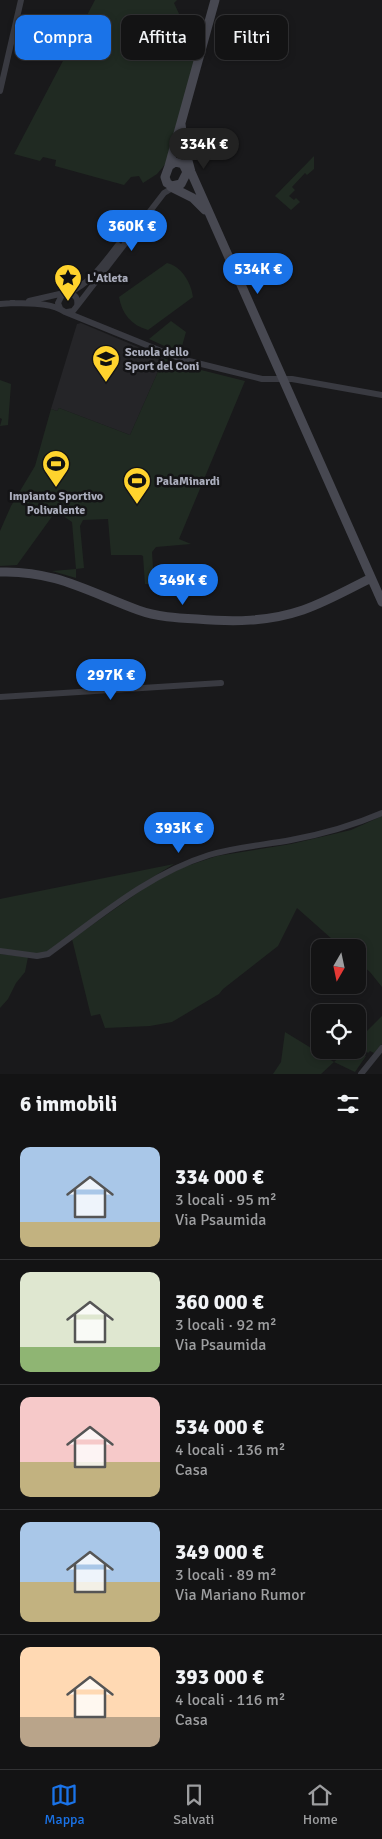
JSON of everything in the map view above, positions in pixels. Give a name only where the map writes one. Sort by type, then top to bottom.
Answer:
[{"type":"main road","points":[[170,184],[170,166],[215,0]]},
{"type":"main road","points":[[181,124],[188,168],[382,602]]},
{"type":"main road","points":[[170,166],[177,162],[188,168]]},
{"type":"main road","points":[[170,184],[181,184],[188,168]]},
{"type":"main road","points":[[170,184],[193,198],[212,219]]},
{"type":"main road","points":[[0,572],[16,571],[44,575],[68,582],[137,610],[157,616],[238,621],[273,618],[304,610],[371,578]]},
{"type":"street","points":[[0,91],[21,0]]},
{"type":"street","points":[[0,304],[39,300],[66,293],[86,282],[104,264],[162,189],[170,184]]},
{"type":"street","points":[[67,312],[73,311],[170,184]]},
{"type":"street","points":[[66,293],[76,296],[77,306]]},
{"type":"street","points":[[60,308],[58,300],[66,293]]},
{"type":"street","points":[[11,303],[60,308],[181,360],[262,379],[292,379],[382,395]]},
{"type":"street","points":[[0,698],[221,683]]},
{"type":"street","points":[[0,951],[37,956],[48,954],[142,886],[176,866],[246,846],[291,840],[352,826],[382,813]]},
{"type":"street","points":[[361,1074],[382,1048]]},
{"type":"shaded area","points":[[95,0],[177,0],[174,3],[180,15],[121,15],[121,60],[195,60],[168,161],[157,174],[143,183],[139,176],[131,177],[124,185],[55,166],[56,160],[43,157],[40,161],[14,154],[63,60],[111,60],[111,15],[87,15]]},
{"type":"shaded area","points":[[314,156],[314,169],[307,175],[305,173],[292,187],[295,190],[289,196],[294,200],[296,198],[300,202],[291,210],[275,196]]},
{"type":"shaded area","points":[[167,263],[177,267],[185,276],[193,297],[148,330],[142,328],[132,322],[125,314],[119,297]]},
{"type":"shaded area","points":[[171,321],[186,332],[180,353],[149,339]]},
{"type":"shaded area","name":"Scuola dello Sport del Coni","points":[[81,323],[164,358],[130,435],[59,408],[57,411],[51,409],[77,324]]},
{"type":"shaded area","points":[[164,358],[177,364],[245,381],[179,539],[191,544],[156,547],[152,552],[154,584],[145,584],[143,556],[111,555],[108,519],[83,520],[80,526],[84,568],[76,569],[72,522],[56,511],[17,565],[0,566],[0,531],[11,506],[35,466],[51,409],[57,411],[59,408],[130,435]]},
{"type":"shaded area","points":[[0,380],[11,384],[8,425],[0,426],[2,419],[0,418]]},
{"type":"shaded area","points":[[76,569],[76,578],[52,571]]},
{"type":"shaded area","points":[[382,816],[382,987],[366,969],[366,939],[332,939],[297,908],[278,946],[219,994],[172,1022],[150,1026],[105,1028],[100,1014],[91,1016],[72,939],[153,882],[184,867],[217,856],[291,844],[351,830]]},
{"type":"shaded area","points":[[174,864],[140,885],[49,951],[41,954],[0,949],[0,899]]},
{"type":"shaded area","points":[[0,954],[28,957],[25,972],[0,1008]]},
{"type":"shaded area","points":[[382,1016],[382,1044],[374,1053],[370,1051],[368,1053],[366,1051],[366,1032]]},
{"type":"shaded area","points":[[285,1032],[311,1048],[311,1059],[329,1059],[334,1062],[321,1074],[273,1074],[281,1062]]},
{"type":"shaded area","points":[[337,1059],[364,1059],[355,1072],[334,1062]]},
{"type":"place","name":"L'Atleta","points":[[68,302]]},
{"type":"place","name":"Scuola dello Sport del Coni","points":[[106,383]]},
{"type":"place","name":"Impianto Sportivo Polivalente","points":[[56,488]]},
{"type":"place","name":"PalaMinardi","points":[[137,505]]}]
